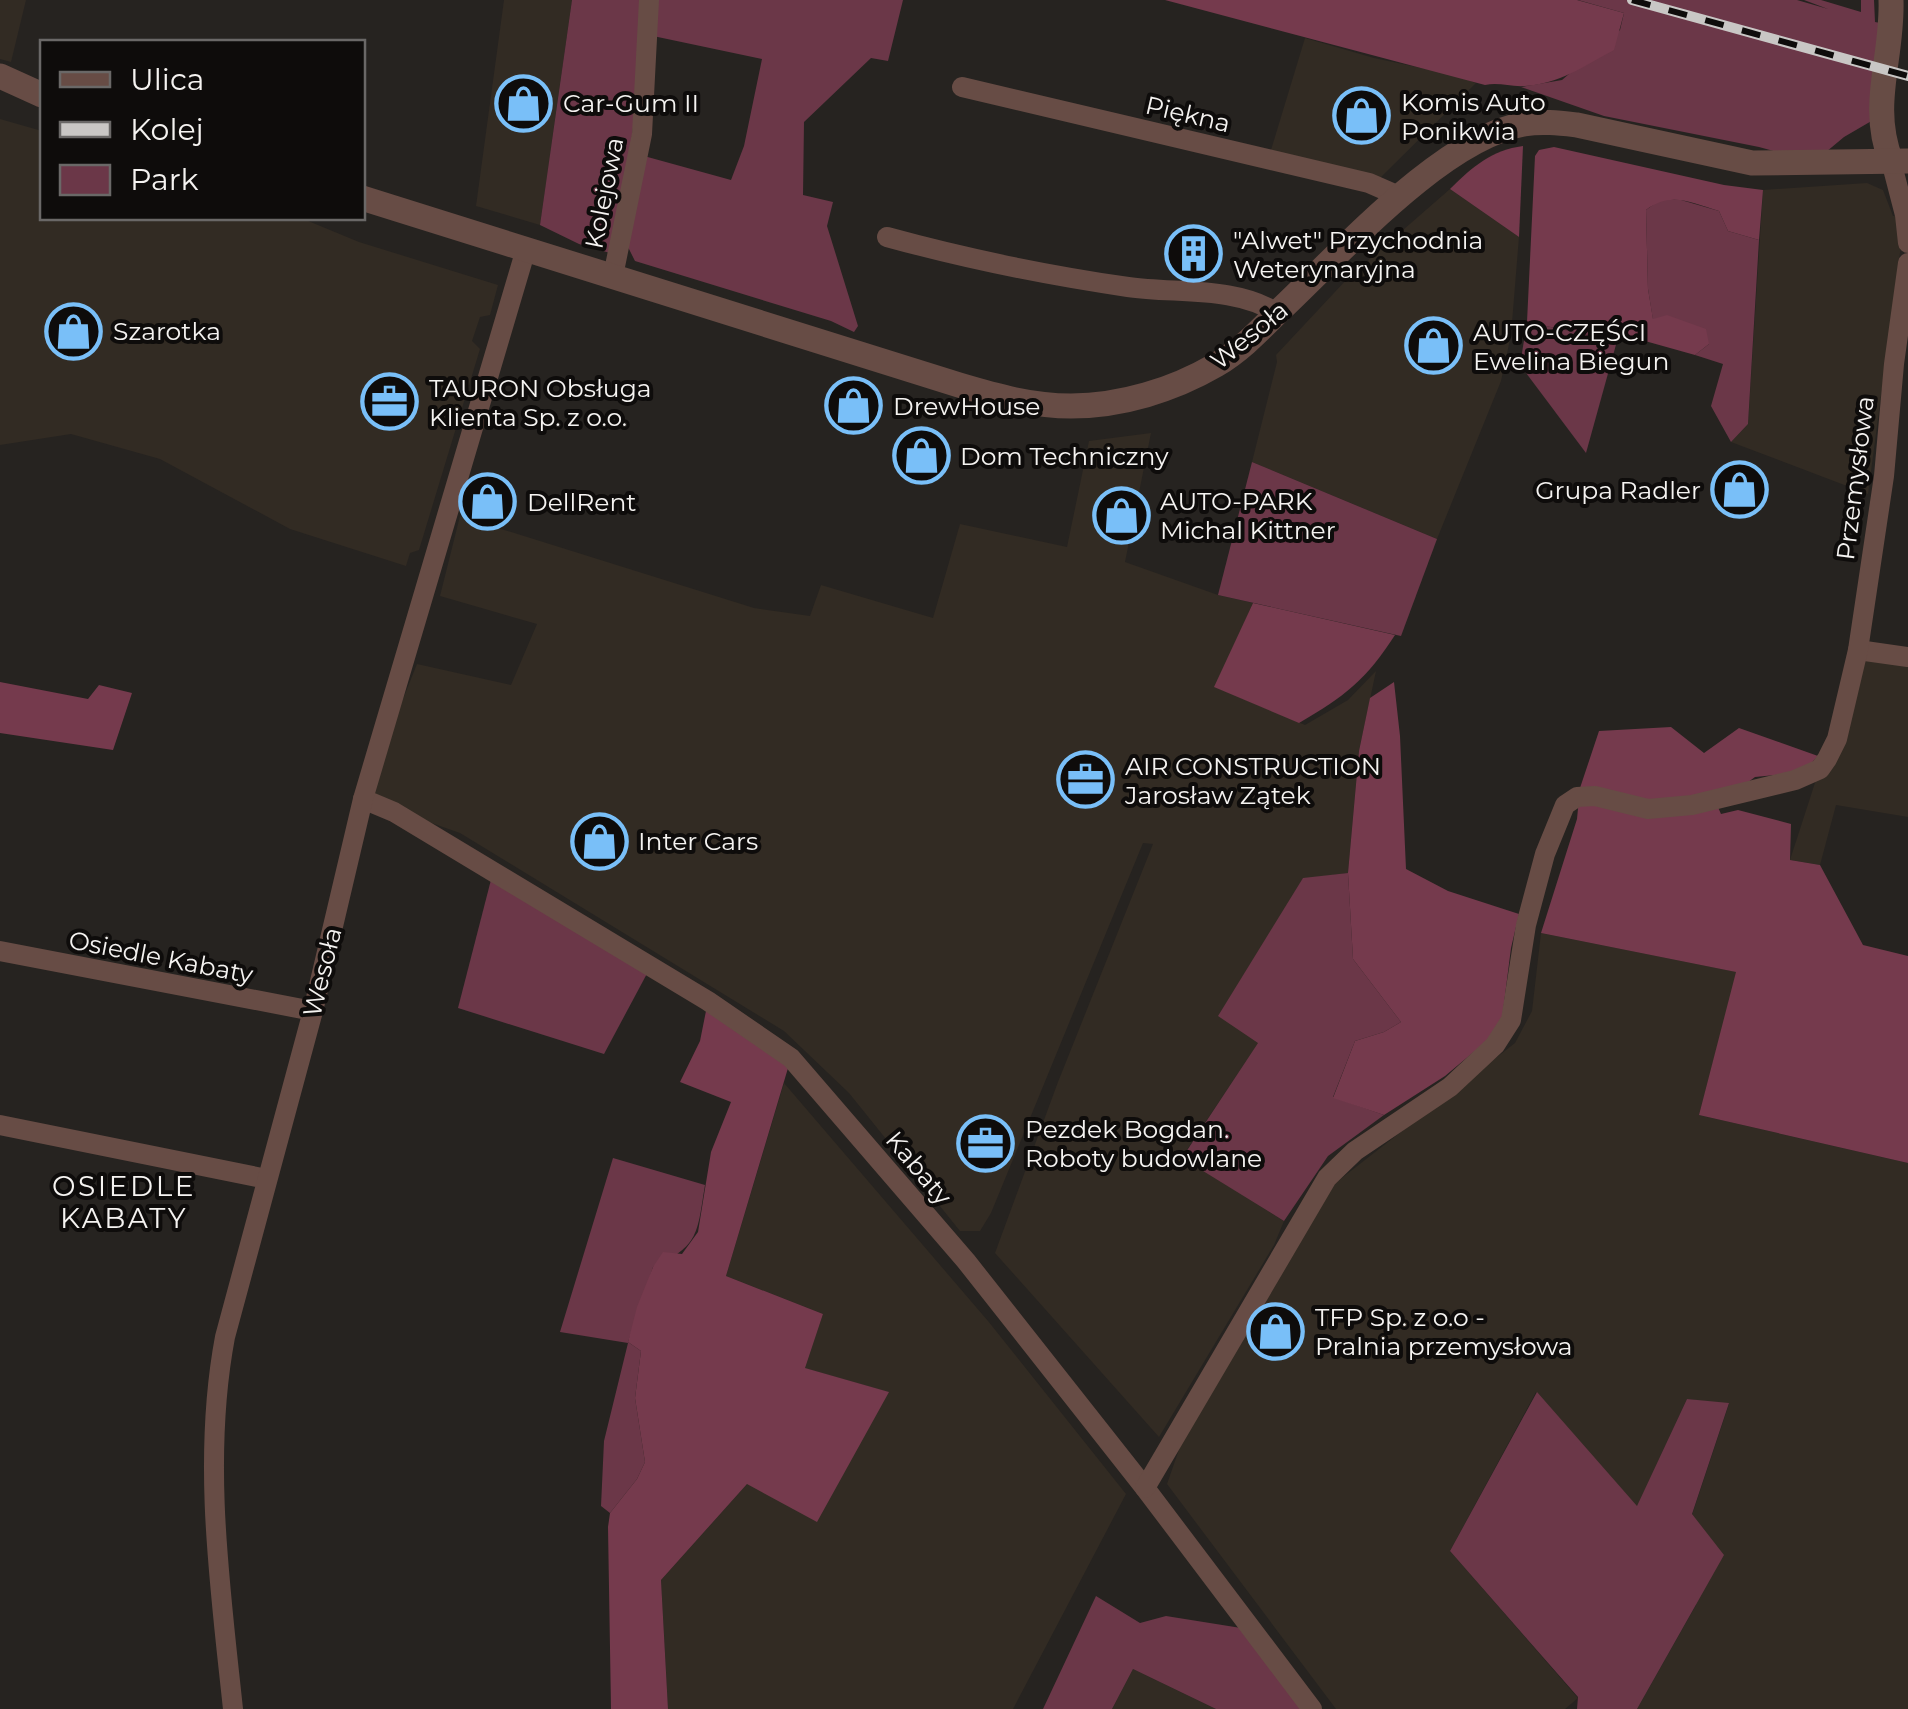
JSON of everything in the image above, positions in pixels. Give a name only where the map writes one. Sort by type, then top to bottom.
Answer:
[{"type":"street","name":"Kolejowa","points":[[613,276],[642,134],[648,0]]},
{"type":"street","points":[[1897,18],[1880,116],[1881,135],[1900,161],[1908,243]]},
{"type":"street","points":[[0,76],[40,97]]},
{"type":"street","name":"Piękna","points":[[962,86],[1369,182],[1401,197]]},
{"type":"street","points":[[0,92],[40,98]]},
{"type":"street","name":"Wesoła","points":[[365,199],[959,385],[1049,406],[1098,405],[1177,385],[1218,364],[1248,342],[1401,197],[1448,158],[1475,141],[1523,124],[1599,129],[1752,163],[1900,161]]},
{"type":"street","points":[[887,237],[966,259],[1035,272],[1132,288],[1243,298],[1278,313]]},
{"type":"street","name":"Wesoła","points":[[233,1709],[213,1469],[216,1382],[225,1336],[313,1011],[363,799],[526,249]]},
{"type":"street","name":"Przemysłowa","points":[[1145,1488],[1327,1178],[1354,1151],[1450,1088],[1495,1046],[1510,1020],[1526,925],[1545,854],[1565,805],[1577,797],[1595,796],[1648,809],[1692,804],[1795,780],[1820,769],[1837,739],[1858,650],[1884,476],[1908,263]]},
{"type":"street","points":[[1858,650],[1908,657]]},
{"type":"street","name":"Kabaty","points":[[363,799],[452,846],[708,1001],[791,1058],[966,1261],[1312,1709]]},
{"type":"street","name":"Osiedle Kabaty","points":[[0,951],[313,1011]]},
{"type":"street","points":[[0,1125],[267,1179]]},
{"type":"shaded area","points":[[0,0],[26,0],[11,62],[0,59]]},
{"type":"shaded area","name":"Car-Gum II","points":[[504,0],[572,0],[540,225],[476,206]]},
{"type":"shaded area","points":[[1165,0],[1577,0],[1624,13],[1614,50],[1560,78],[1520,86],[1485,85]]},
{"type":"shaded area","name":"Komis Auto Ponikwia","points":[[1305,38],[1476,83],[1380,178],[1271,150]]},
{"type":"shaded area","points":[[0,119],[40,130],[40,220],[306,220],[359,242],[498,285],[490,315],[480,317],[472,341],[480,349],[419,550],[410,553],[406,566],[290,529],[160,459],[71,434],[0,445]]},
{"type":"shaded area","points":[[1523,146],[1519,237],[1450,189],[1483,161]]},
{"type":"shaded area","points":[[1554,147],[1763,190],[1759,240],[1728,231],[1719,211],[1690,202],[1664,201],[1646,210],[1648,289],[1653,319],[1667,315],[1706,329],[1709,344],[1695,355],[1645,341],[1617,341],[1527,322],[1535,156],[1539,150]]},
{"type":"shaded area","points":[[1867,183],[1883,190],[1893,216],[1905,215],[1868,494],[1731,442],[1748,424],[1763,190]]},
{"type":"shaded area","points":[[1450,189],[1519,237],[1511,335],[1501,381],[1437,539],[1252,462],[1276,355],[1348,278]]},
{"type":"shaded area","points":[[1151,433],[1125,562],[1218,595],[1253,603],[1215,687],[1305,725],[1348,700],[1376,671],[1359,751],[1348,873],[1303,879],[1219,1015],[1259,1042],[1182,1157],[1284,1221],[1274,1245],[1159,1437],[995,1253],[1153,844],[1143,843],[991,1213],[980,1231],[960,1231],[849,1093],[784,1031],[460,833],[363,799],[417,664],[511,685],[537,624],[440,596],[460,516],[754,608],[810,616],[821,585],[933,618],[960,524],[1067,547],[1089,441]]},
{"type":"shaded area","points":[[1253,603],[1395,635],[1353,686],[1299,723],[1214,687]]},
{"type":"shaded area","points":[[1858,650],[1908,657],[1908,817],[1836,805],[1820,865],[1790,860]]},
{"type":"shaded area","points":[[0,682],[88,699],[99,685],[132,693],[113,750],[0,733]]},
{"type":"shaded area","points":[[1394,682],[1406,869],[1448,891],[1519,914],[1502,1019],[1494,1035],[1445,1076],[1384,1115],[1333,1098],[1355,1041],[1401,1022],[1353,959],[1348,873],[1359,751],[1370,698]]},
{"type":"shaded area","points":[[1671,727],[1704,753],[1739,728],[1818,756],[1803,772],[1755,777],[1717,805],[1721,814],[1738,810],[1791,824],[1790,860],[1820,865],[1863,945],[1908,956],[1908,1163],[1699,1115],[1736,972],[1541,933],[1577,819],[1580,788],[1599,731]]},
{"type":"shaded area","points":[[1541,933],[1737,972],[1699,1115],[1908,1163],[1908,1709],[1637,1709],[1696,1605],[1692,1515],[1729,1404],[1687,1399],[1637,1507],[1536,1392],[1450,1551],[1578,1698],[1565,1709],[1336,1709],[1167,1484],[1182,1441],[1329,1188],[1515,1043],[1532,1011]]},
{"type":"shaded area","points":[[708,1001],[791,1058],[726,1276],[823,1314],[805,1368],[889,1392],[817,1522],[747,1484],[661,1580],[668,1709],[611,1709],[608,1527],[610,1513],[637,1479],[645,1462],[635,1398],[641,1351],[628,1342],[653,1267],[663,1252],[682,1254],[698,1232],[711,1152],[731,1102],[680,1082],[700,1041]]},
{"type":"shaded area","points":[[784,1083],[988,1321],[1126,1494],[1013,1709],[668,1709],[661,1580],[747,1484],[888,1392],[804,1368],[823,1314],[726,1276]]},
{"type":"shaded area","points":[[1133,1669],[1216,1709],[1112,1709]]},
{"type":"green space","points":[[572,0],[649,0],[617,255],[579,244],[540,225]]},
{"type":"green space","points":[[655,0],[903,0],[888,61],[871,58],[804,122],[803,195],[833,202],[827,226],[858,326],[854,332],[831,321],[635,261],[627,245],[644,156],[731,180],[744,146],[762,59],[653,36]]},
{"type":"green space","points":[[1578,0],[1797,0],[1828,9],[1804,0],[1821,0],[1861,12],[1861,0],[1874,0],[1875,22],[1891,25],[1880,116],[1844,137],[1814,162],[1604,116],[1521,87],[1562,80],[1620,30],[1624,13]]},
{"type":"green space","points":[[1661,199],[1681,200],[1719,211],[1728,231],[1759,240],[1748,424],[1731,442],[1711,406],[1723,364],[1695,355],[1709,344],[1653,320],[1648,289],[1646,210]]},
{"type":"green space","points":[[1527,322],[1617,341],[1586,453],[1520,365]]},
{"type":"green space","points":[[1252,462],[1437,539],[1401,636],[1218,595]]},
{"type":"green space","points":[[493,872],[650,968],[604,1054],[458,1008]]},
{"type":"green space","points":[[1348,873],[1353,959],[1401,1022],[1355,1041],[1333,1097],[1384,1115],[1328,1156],[1284,1221],[1182,1158],[1258,1043],[1218,1016],[1303,878]]},
{"type":"green space","points":[[613,1158],[705,1185],[694,1236],[680,1252],[653,1267],[628,1342],[641,1351],[635,1398],[645,1462],[637,1479],[610,1513],[601,1506],[604,1441],[628,1343],[560,1332]]},
{"type":"green space","points":[[1537,1392],[1637,1506],[1687,1399],[1729,1403],[1692,1514],[1724,1555],[1637,1709],[1577,1709],[1578,1697],[1450,1551]]},
{"type":"green space","points":[[1096,1596],[1140,1623],[1166,1616],[1241,1628],[1306,1709],[1216,1709],[1133,1669],[1112,1709],[1043,1709]]},
{"type":"railway","points":[[1632,0],[1908,76]]},
{"type":"place","name":"Car-Gum II","points":[[524,103]]},
{"type":"place","name":"Komis Auto Ponikwia","points":[[1362,116]]},
{"type":"place","name":"\"Alwet\" Przychodnia Weterynaryjna","points":[[1194,254]]},
{"type":"place","name":"Szarotka","points":[[74,331]]},
{"type":"place","name":"AUTO-CZĘŚCI Ewelina Biegun","points":[[1434,346]]},
{"type":"place","name":"TAURON Obsługa Klienta Sp. z o.o.","points":[[390,402]]},
{"type":"place","name":"DrewHouse","points":[[854,406]]},
{"type":"place","name":"Dom Techniczny","points":[[921,456]]},
{"type":"place","name":"Grupa Radler","points":[[1740,490]]},
{"type":"place","name":"DellRent","points":[[488,502]]},
{"type":"place","name":"AUTO-PARK Michal Kittner","points":[[1121,515]]},
{"type":"place","name":"AIR CONSTRUCTION Jarosław Zątek","points":[[1086,780]]},
{"type":"place","name":"Inter Cars","points":[[599,841]]},
{"type":"place","name":"Pezdek Bogdan. Roboty budowlane","points":[[986,1143]]},
{"type":"place","name":"TFP Sp. z o.o - Pralnia przemysłowa","points":[[1276,1331]]},
{"type":"district","name":"OSIEDLE KABATY","points":[[124,1202]]}]
